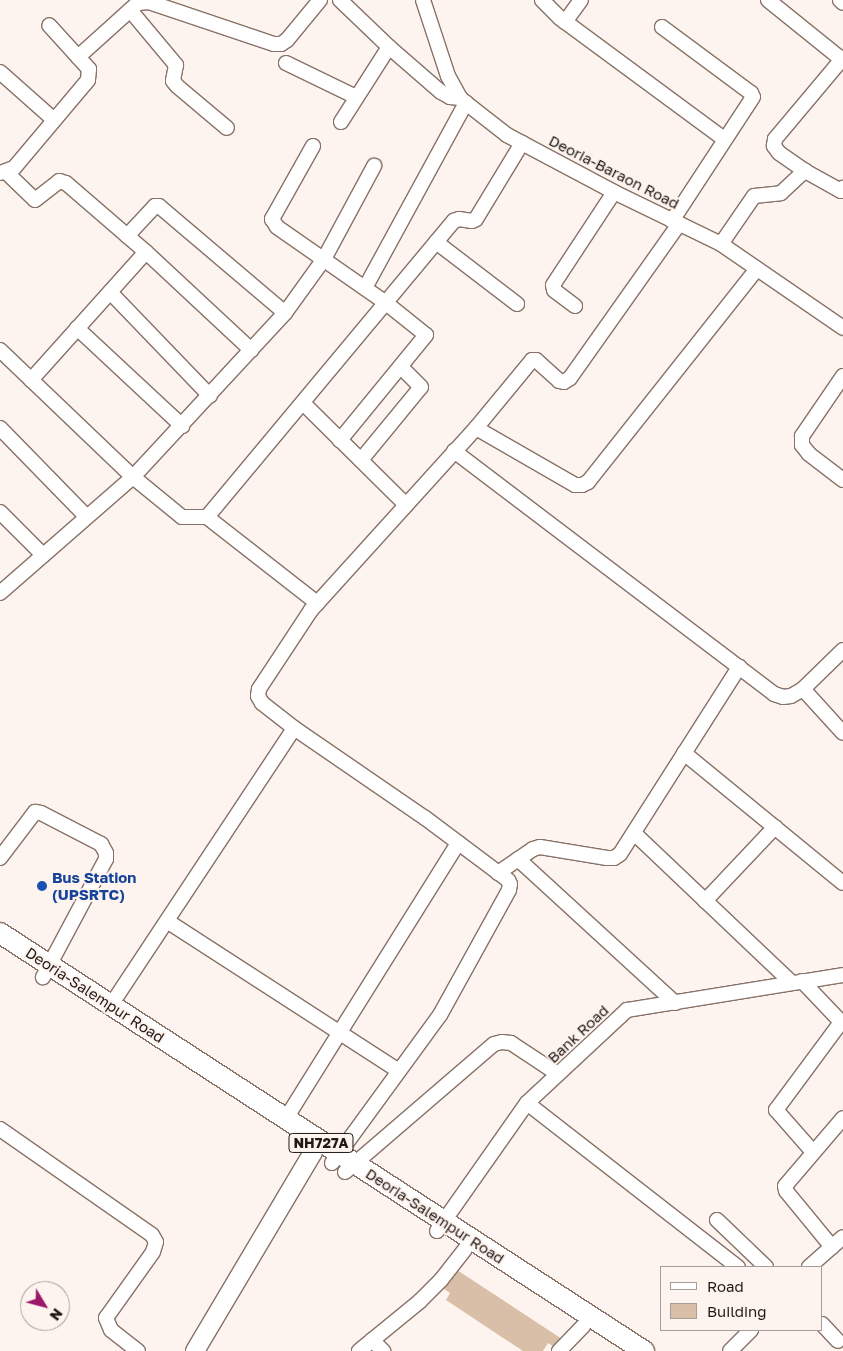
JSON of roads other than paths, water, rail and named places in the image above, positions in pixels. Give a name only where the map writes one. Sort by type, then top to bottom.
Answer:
[{"type":"highway","name":"Deoria-Salempur Road","points":[[0,933],[47,972],[313,1152],[342,1163]]},
{"type":"highway","name":"Deoria-Salempur Road","points":[[0,949],[111,1006],[285,1120],[342,1163],[440,1226],[644,1351]]},
{"type":"highway","name":"Deoria-Salempur Road","points":[[440,1226],[465,1249],[619,1351]]},
{"type":"main road","points":[[195,1351],[313,1152]]},
{"type":"street","points":[[78,57],[138,4],[159,2],[274,44],[281,44],[287,40],[320,0]]},
{"type":"street","points":[[340,0],[389,47],[441,92],[463,100],[365,288]]},
{"type":"street","name":"Deoria-Baraon Road","points":[[423,0],[448,76],[463,100],[507,135],[614,192],[721,244],[843,328]]},
{"type":"street","points":[[542,0],[565,22],[724,139]]},
{"type":"street","points":[[565,22],[581,0]]},
{"type":"street","points":[[768,0],[842,58],[775,139],[774,146],[779,153],[805,171],[814,174],[842,191]]},
{"type":"street","points":[[840,0],[843,3]]},
{"type":"street","points":[[130,10],[176,65],[173,81],[177,86],[227,128]]},
{"type":"street","points":[[50,24],[89,69],[88,80],[14,168],[3,173],[35,200],[59,180],[63,181],[146,252],[251,350]]},
{"type":"street","points":[[342,1163],[399,1071],[440,1015],[509,890],[508,880],[294,728],[262,703],[258,696],[259,689],[317,604],[476,428],[532,360],[536,360],[559,381],[564,382],[570,378],[676,222],[724,139],[750,104],[753,97],[751,93],[662,27]]},
{"type":"street","points":[[341,122],[389,47]]},
{"type":"street","points":[[286,63],[356,97]]},
{"type":"street","points":[[0,72],[54,120]]},
{"type":"street","points":[[207,517],[454,221],[459,219],[472,221],[476,219],[522,143]]},
{"type":"street","points":[[313,146],[272,219],[277,227],[386,303],[426,335],[401,368],[340,440]]},
{"type":"street","points":[[0,592],[133,477],[285,313],[324,259],[374,166]]},
{"type":"street","points":[[721,244],[754,196],[780,193],[805,171]]},
{"type":"street","points":[[576,306],[554,290],[553,285],[614,192]]},
{"type":"street","points":[[127,236],[155,206],[160,206],[285,313]]},
{"type":"street","points":[[436,242],[517,304]]},
{"type":"street","points":[[31,380],[146,252]]},
{"type":"street","points":[[476,428],[575,485],[582,486],[588,482],[757,270]]},
{"type":"street","points":[[110,292],[210,396]]},
{"type":"street","points":[[77,328],[182,426]]},
{"type":"street","points":[[0,350],[133,477],[182,517],[207,517],[317,604]]},
{"type":"street","points":[[360,460],[421,387],[401,368]]},
{"type":"street","points":[[843,376],[802,436],[802,445],[809,454],[843,480]]},
{"type":"street","points":[[302,402],[406,505]]},
{"type":"street","points":[[0,428],[87,517]]},
{"type":"street","points":[[454,452],[774,694],[783,697],[791,696],[803,689],[843,650]]},
{"type":"street","points":[[0,512],[43,556]]},
{"type":"street","points":[[498,873],[533,848],[540,847],[614,858],[620,854],[739,667]]},
{"type":"street","points":[[803,689],[843,733]]},
{"type":"street","points":[[111,1006],[294,728]]},
{"type":"street","points":[[684,753],[843,883]]},
{"type":"street","points":[[0,858],[35,812],[41,813],[105,848],[106,859],[47,972]]},
{"type":"street","points":[[705,901],[774,827]]},
{"type":"street","points":[[634,833],[705,901],[842,1023],[776,1110],[812,1152]]},
{"type":"street","points":[[285,1120],[458,843]]},
{"type":"street","points":[[518,859],[675,1002]]},
{"type":"street","points":[[167,921],[399,1071]]},
{"type":"street","name":"Bank Road","points":[[440,1226],[527,1103],[627,1010],[843,974]]},
{"type":"street","points":[[342,1163],[494,1044],[502,1042],[511,1044],[558,1074]]},
{"type":"street","points":[[527,1103],[737,1266]]},
{"type":"street","points":[[832,1247],[786,1191],[786,1182],[843,1118]]},
{"type":"street","points":[[0,1129],[152,1235],[156,1242],[153,1252],[106,1318],[111,1330],[138,1351]]},
{"type":"street","points":[[717,1220],[765,1266]]},
{"type":"street","points":[[810,1266],[843,1237]]},
{"type":"street","points":[[359,1351],[434,1287],[465,1249]]},
{"type":"street","points":[[823,1325],[838,1341]]},
{"type":"street","points":[[558,1351],[583,1326]]},
{"type":"street","points":[[730,1351],[750,1331]]},
{"type":"street","points":[[372,1340],[383,1351]]},
{"type":"place","name":"Bus Station (UPSRTC)","points":[[42,886]]}]
